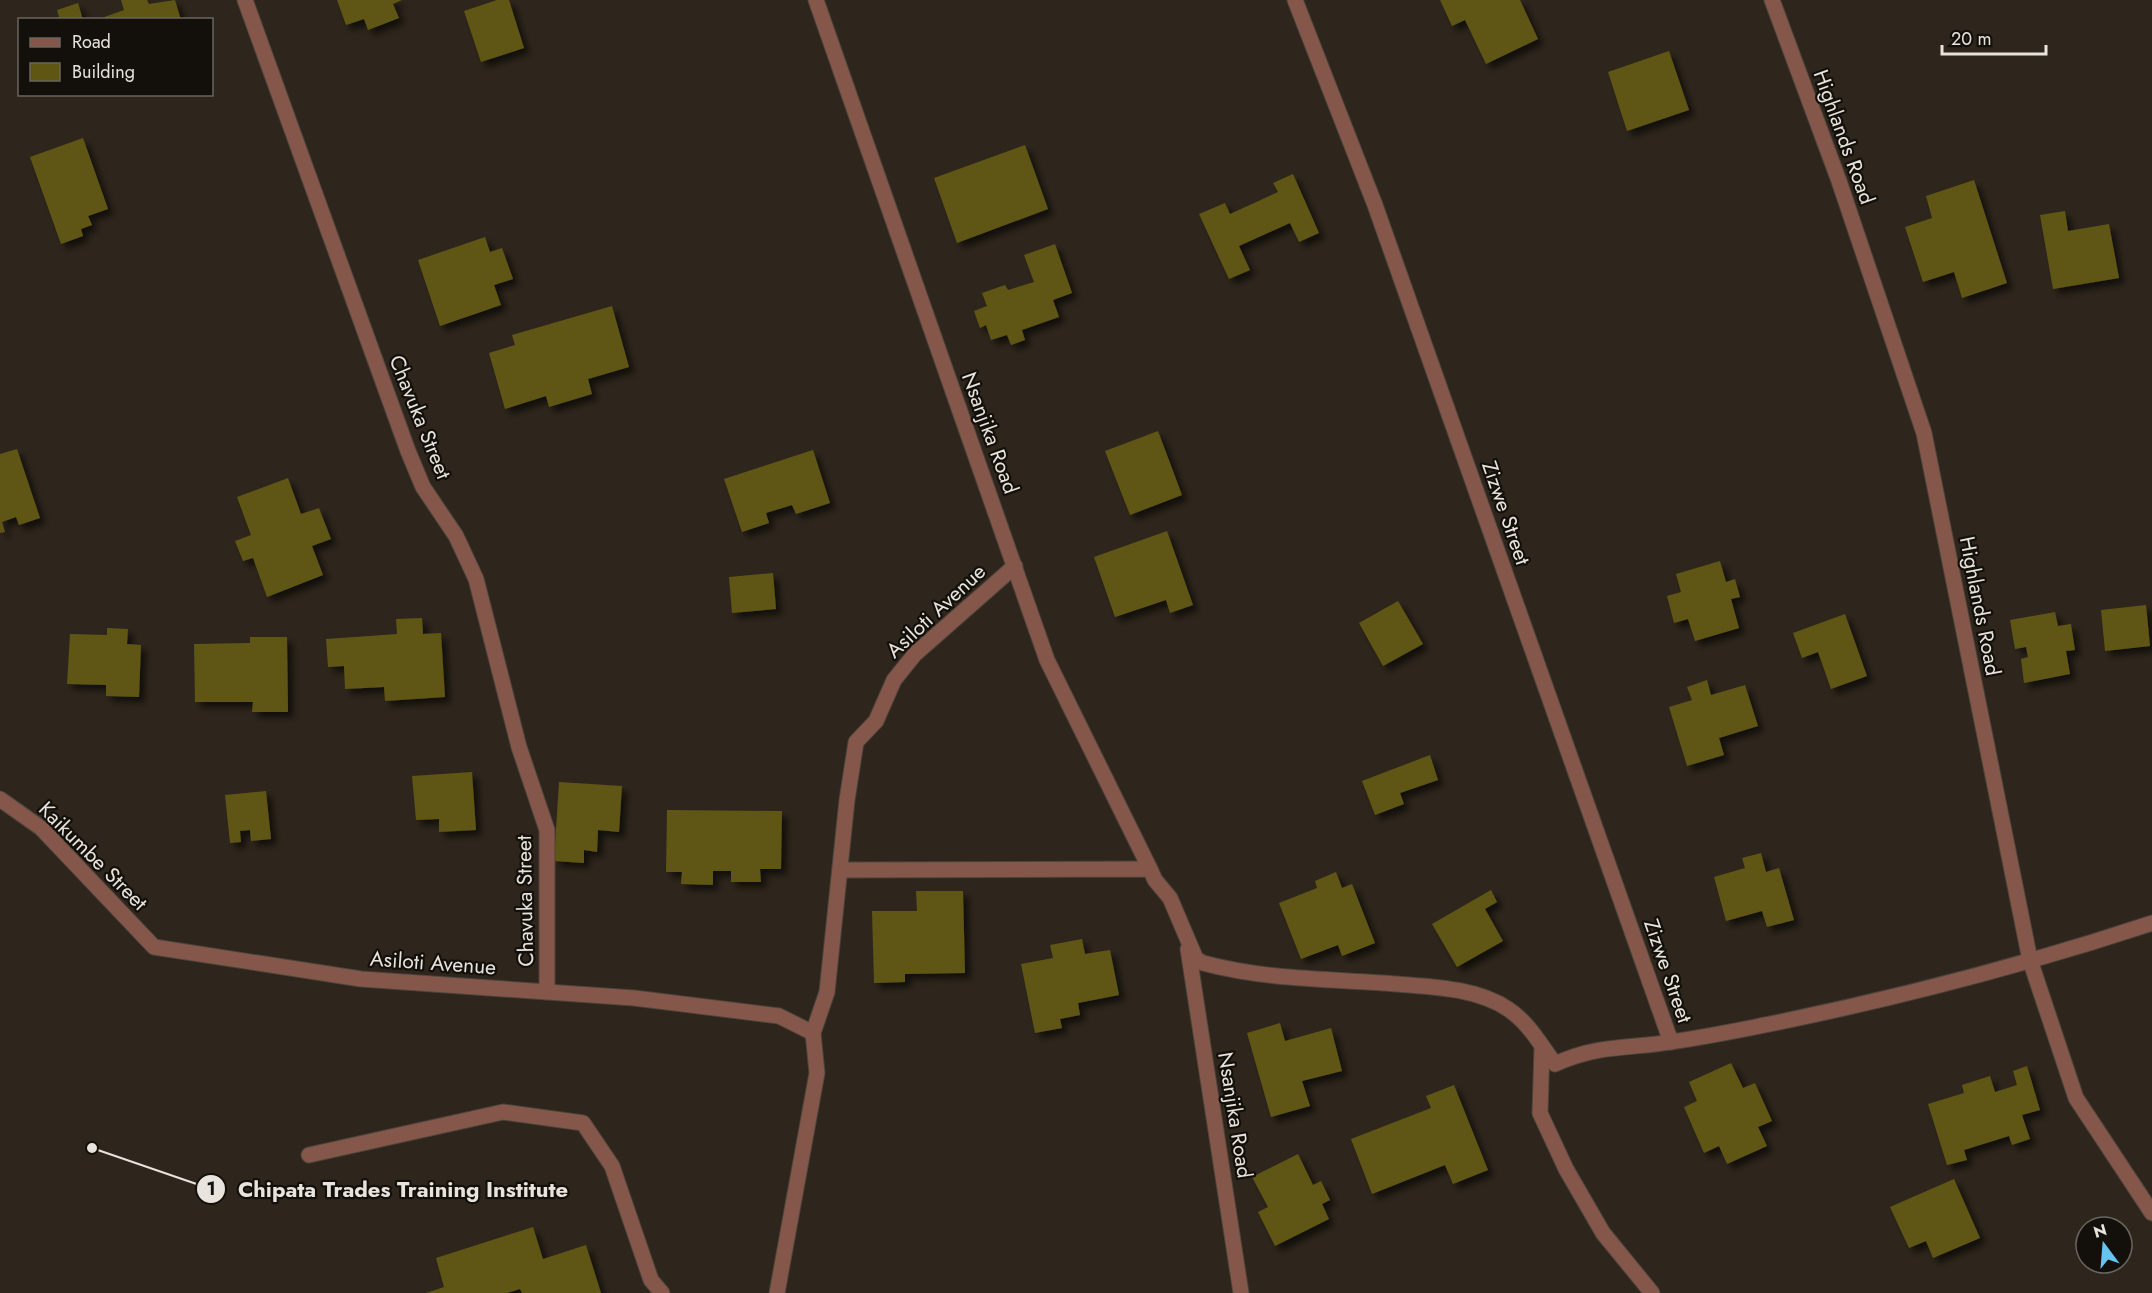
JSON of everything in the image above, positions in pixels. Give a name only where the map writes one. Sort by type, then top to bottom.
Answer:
[{"type":"street","name":"Chavuka Street","points":[[245,0],[408,451],[423,487],[456,536],[476,579],[519,747],[547,830],[547,992]]},
{"type":"street","name":"Nsanjika Road","points":[[816,0],[1047,660],[1155,880],[1170,898],[1187,943],[1241,1293]]},
{"type":"street","name":"Zizwe Street","points":[[1295,0],[1375,205],[1671,1041]]},
{"type":"street","name":"Highlands Road","points":[[1772,0],[1839,181],[1924,433],[2030,960],[2076,1098],[2152,1213]]},
{"type":"street","name":"Asiloti Avenue","points":[[777,1293],[817,1073],[813,1034],[827,992],[847,800],[856,742],[876,721],[894,680],[915,654],[1015,566]]},
{"type":"street","name":"Kaikumbe Street","points":[[0,799],[41,828],[154,946]]},
{"type":"street","points":[[840,870],[1150,869]]},
{"type":"street","points":[[1187,943],[1196,959],[1203,963],[1239,972],[1429,987],[1472,994],[1508,1009],[1533,1032],[1554,1064],[1580,1053],[1605,1047],[1705,1037],[1948,985],[2152,923]]},
{"type":"street","name":"Asiloti Avenue","points":[[154,946],[361,979],[634,998],[779,1016],[813,1034]]},
{"type":"street","points":[[1542,1047],[1540,1113],[1566,1169],[1603,1233],[1652,1293]]},
{"type":"street","points":[[309,1155],[503,1112],[583,1123],[612,1166],[651,1280],[662,1293]]},
{"type":"building","points":[[121,0],[147,0],[149,4],[175,0],[180,18],[102,18],[124,10]]},
{"type":"building","points":[[337,0],[402,0],[393,4],[399,18],[368,30],[364,19],[346,25]]},
{"type":"building","points":[[497,0],[509,0],[524,48],[481,62],[464,11]]},
{"type":"building","points":[[1440,0],[1520,0],[1538,39],[1486,64],[1465,20],[1452,26]]},
{"type":"building","points":[[78,3],[82,18],[56,18],[59,17],[57,10]]},
{"type":"building","points":[[1669,51],[1689,110],[1627,131],[1608,72]]},
{"type":"building","points":[[83,138],[108,209],[88,216],[92,225],[81,229],[83,236],[61,244],[30,157]]},
{"type":"building","points":[[1025,145],[1048,209],[957,243],[934,178]]},
{"type":"building","points":[[1293,174],[1319,233],[1299,242],[1290,223],[1239,246],[1250,270],[1229,279],[1199,214],[1225,203],[1230,214],[1278,192],[1273,183]]},
{"type":"building","points":[[1974,180],[2007,283],[1962,298],[1954,272],[1923,282],[1905,227],[1932,218],[1926,196]]},
{"type":"building","points":[[2065,211],[2068,231],[2109,224],[2119,278],[2053,289],[2040,215]]},
{"type":"building","points":[[485,237],[490,252],[502,248],[513,279],[494,285],[501,305],[440,326],[418,260]]},
{"type":"building","points":[[1055,244],[1072,293],[1053,300],[1059,317],[1022,330],[1025,340],[1011,345],[1007,335],[991,340],[986,325],[980,328],[974,311],[987,306],[982,293],[1005,285],[1008,290],[1034,282],[1024,255]]},
{"type":"building","points":[[612,306],[629,367],[588,379],[592,394],[549,407],[546,396],[505,409],[489,353],[515,345],[512,335]]},
{"type":"building","points":[[1158,431],[1182,495],[1130,515],[1105,451]]},
{"type":"building","points":[[17,449],[40,518],[19,525],[16,517],[2,522],[5,532],[0,533],[0,454]]},
{"type":"building","points":[[813,450],[830,503],[796,514],[792,505],[766,513],[769,523],[742,532],[724,479]]},
{"type":"building","points":[[288,478],[301,514],[319,508],[331,539],[312,546],[323,575],[267,597],[253,558],[243,561],[235,541],[251,535],[237,497]]},
{"type":"building","points":[[1167,531],[1193,605],[1170,613],[1166,600],[1115,617],[1094,557]]},
{"type":"building","points":[[1720,561],[1726,582],[1735,579],[1740,597],[1731,599],[1739,628],[1695,641],[1688,619],[1674,623],[1667,596],[1681,592],[1676,574]]},
{"type":"building","points":[[773,573],[776,609],[732,613],[729,577]]},
{"type":"building","points":[[1398,601],[1423,644],[1383,666],[1359,623]]},
{"type":"building","points":[[2146,605],[2150,646],[2105,651],[2101,610]]},
{"type":"building","points":[[2055,612],[2058,626],[2071,624],[2075,650],[2066,651],[2070,674],[2024,683],[2021,659],[2028,657],[2026,647],[2015,649],[2010,620]]},
{"type":"building","points":[[1845,614],[1867,676],[1831,689],[1818,652],[1802,658],[1793,633]]},
{"type":"building","points":[[422,618],[423,634],[441,633],[445,697],[385,701],[384,687],[345,689],[344,666],[328,667],[326,639],[397,634],[396,619]]},
{"type":"building","points":[[107,628],[128,629],[127,644],[141,645],[139,697],[106,696],[106,685],[67,684],[70,634],[107,635]]},
{"type":"building","points":[[250,637],[287,637],[288,712],[252,712],[253,702],[195,702],[194,644],[250,643]]},
{"type":"building","points":[[1707,680],[1711,695],[1745,685],[1758,726],[1719,738],[1724,755],[1687,766],[1669,707],[1692,700],[1687,687]]},
{"type":"building","points":[[1430,755],[1438,780],[1400,793],[1404,804],[1375,815],[1362,781]]},
{"type":"building","points":[[472,772],[476,830],[439,832],[439,819],[416,820],[412,776]]},
{"type":"building","points":[[559,782],[622,786],[619,832],[598,830],[597,852],[584,850],[584,863],[554,861]]},
{"type":"building","points":[[266,791],[271,839],[251,841],[250,830],[240,831],[241,842],[230,843],[225,795]]},
{"type":"building","points":[[667,810],[782,811],[781,869],[760,869],[761,882],[731,882],[731,871],[713,871],[713,885],[681,884],[682,872],[666,872]]},
{"type":"building","points":[[1761,853],[1766,872],[1779,868],[1794,920],[1767,927],[1762,911],[1726,921],[1714,877],[1745,868],[1742,858]]},
{"type":"building","points":[[1336,872],[1342,888],[1352,884],[1375,943],[1342,956],[1338,945],[1301,959],[1279,903],[1317,888],[1315,881]]},
{"type":"building","points":[[1491,890],[1497,902],[1485,909],[1503,941],[1457,967],[1432,924]]},
{"type":"building","points":[[916,891],[963,891],[965,973],[905,974],[905,982],[874,983],[872,911],[917,911]]},
{"type":"building","points":[[1082,939],[1085,954],[1110,950],[1119,995],[1078,1003],[1080,1015],[1060,1019],[1062,1028],[1035,1033],[1021,964],[1053,958],[1050,945]]},
{"type":"building","points":[[1280,1023],[1285,1041],[1331,1028],[1342,1071],[1302,1081],[1310,1106],[1271,1117],[1247,1033]]},
{"type":"building","points":[[1731,1063],[1743,1088],[1755,1083],[1772,1121],[1758,1127],[1767,1146],[1727,1164],[1719,1146],[1704,1153],[1684,1107],[1697,1101],[1689,1082]]},
{"type":"building","points":[[2027,1066],[2040,1110],[2022,1115],[2030,1139],[2012,1145],[2009,1136],[1964,1150],[1967,1160],[1947,1165],[1928,1104],[1964,1093],[1962,1085],[1990,1076],[1995,1092],[2017,1085],[2013,1071]]},
{"type":"building","points":[[1454,1085],[1488,1170],[1453,1184],[1445,1165],[1372,1194],[1351,1139],[1431,1108],[1426,1096]]},
{"type":"building","points":[[1298,1154],[1313,1185],[1321,1181],[1330,1200],[1322,1204],[1329,1219],[1275,1246],[1258,1212],[1268,1207],[1252,1177]]},
{"type":"building","points":[[1954,1179],[1980,1238],[1933,1258],[1926,1241],[1909,1248],[1890,1207]]},
{"type":"building","points":[[533,1227],[543,1259],[586,1245],[601,1293],[522,1293],[520,1289],[507,1293],[426,1293],[444,1287],[436,1258]]},
{"type":"place","name":"Chipata Trades Training Institute","points":[[92,1148]]}]
